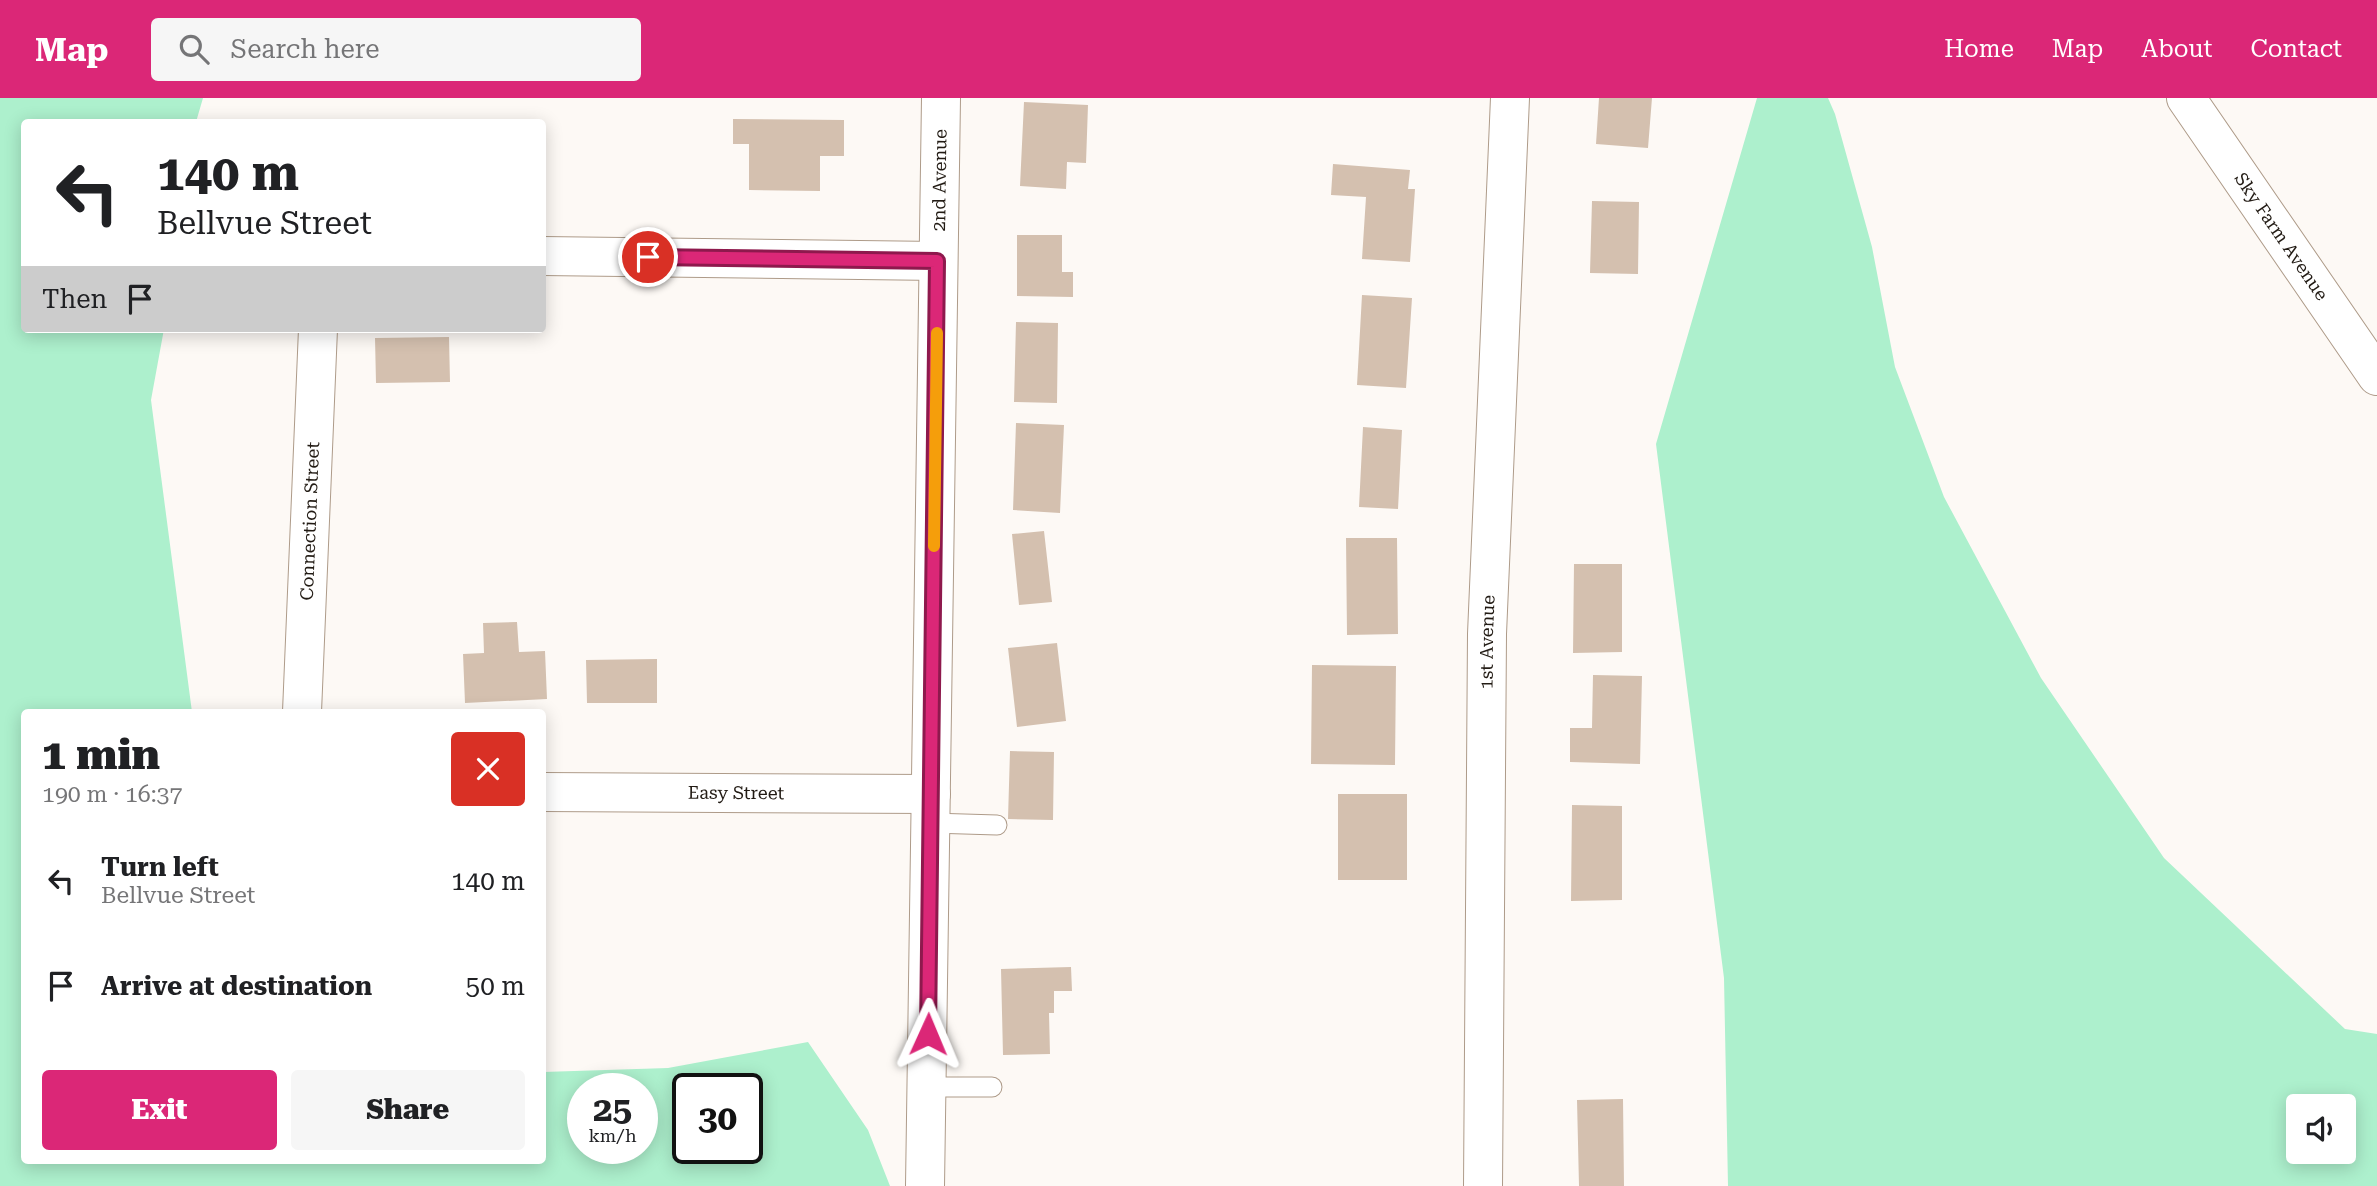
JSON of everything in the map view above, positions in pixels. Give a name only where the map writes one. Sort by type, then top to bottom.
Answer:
[{"type":"street","name":"2nd Avenue","points":[[925,1186],[941,98]]},
{"type":"street","name":"1st Avenue","points":[[1483,1186],[1487,634],[1510,98]]},
{"type":"street","name":"Sky Farm Avenue","points":[[2186,98],[2377,376]]},
{"type":"street","points":[[546,256],[937,261]]},
{"type":"street","name":"Connection Street","points":[[302,709],[318,333]]},
{"type":"street","name":"Easy Street","points":[[546,792],[931,808]]},
{"type":"lane","points":[[931,808],[997,825]]},
{"type":"lane","points":[[927,1087],[992,1087]]},
{"type":"green space","points":[[0,98],[203,98],[197,119],[21,119],[21,333],[163,333],[151,400],[192,709],[21,709],[21,1164],[546,1164],[546,1072],[668,1068],[808,1042],[868,1130],[890,1186],[0,1186]]},
{"type":"green space","points":[[1757,98],[1828,98],[1835,114],[1872,247],[1895,367],[1944,497],[2041,678],[2164,858],[2345,1029],[2377,1034],[2377,1186],[1728,1186],[1724,978],[1656,444]]},
{"type":"building","points":[[1599,98],[1652,98],[1648,148],[1596,144]]},
{"type":"building","points":[[1024,102],[1088,105],[1086,163],[1067,162],[1066,189],[1020,186]]},
{"type":"building","points":[[733,119],[844,120],[844,156],[820,156],[820,191],[749,190],[749,144],[733,144]]},
{"type":"building","points":[[1333,164],[1410,170],[1408,189],[1415,189],[1410,262],[1362,259],[1366,197],[1331,195]]},
{"type":"building","points":[[1592,201],[1639,202],[1638,274],[1590,273]]},
{"type":"building","points":[[1017,235],[1062,235],[1062,272],[1073,272],[1073,297],[1017,296]]},
{"type":"building","points":[[1362,295],[1412,298],[1406,388],[1357,385]]},
{"type":"building","points":[[1016,322],[1058,323],[1057,403],[1014,402]]},
{"type":"building","points":[[449,337],[450,382],[376,383],[375,338]]},
{"type":"building","points":[[1016,423],[1064,425],[1060,513],[1013,510]]},
{"type":"building","points":[[1363,427],[1402,430],[1398,509],[1359,507]]},
{"type":"building","points":[[1044,531],[1052,602],[1019,605],[1012,534]]},
{"type":"building","points":[[1346,538],[1397,538],[1398,634],[1347,635]]},
{"type":"building","points":[[1574,564],[1622,564],[1622,652],[1573,653]]},
{"type":"building","points":[[517,622],[519,652],[545,651],[547,699],[465,703],[463,654],[484,653],[483,623]]},
{"type":"building","points":[[1057,643],[1066,721],[1017,727],[1008,648]]},
{"type":"building","points":[[657,659],[657,703],[587,703],[586,660]]},
{"type":"building","points":[[1312,665],[1396,666],[1395,765],[1311,764]]},
{"type":"building","points":[[1593,675],[1642,676],[1640,764],[1570,762],[1570,728],[1592,728]]},
{"type":"building","points":[[1010,751],[1054,752],[1053,820],[1008,819]]},
{"type":"building","points":[[1338,794],[1407,794],[1407,880],[1338,880]]},
{"type":"building","points":[[1572,805],[1622,806],[1622,900],[1571,901]]},
{"type":"building","points":[[1071,967],[1072,991],[1054,991],[1054,1013],[1049,1013],[1050,1054],[1003,1055],[1001,969]]},
{"type":"building","points":[[1623,1099],[1624,1186],[1579,1186],[1577,1100]]},
{"type":"slow traffic","points":[[934,546],[937,333]]},
{"type":"route","points":[[648,257],[937,261],[928,1034]]}]
